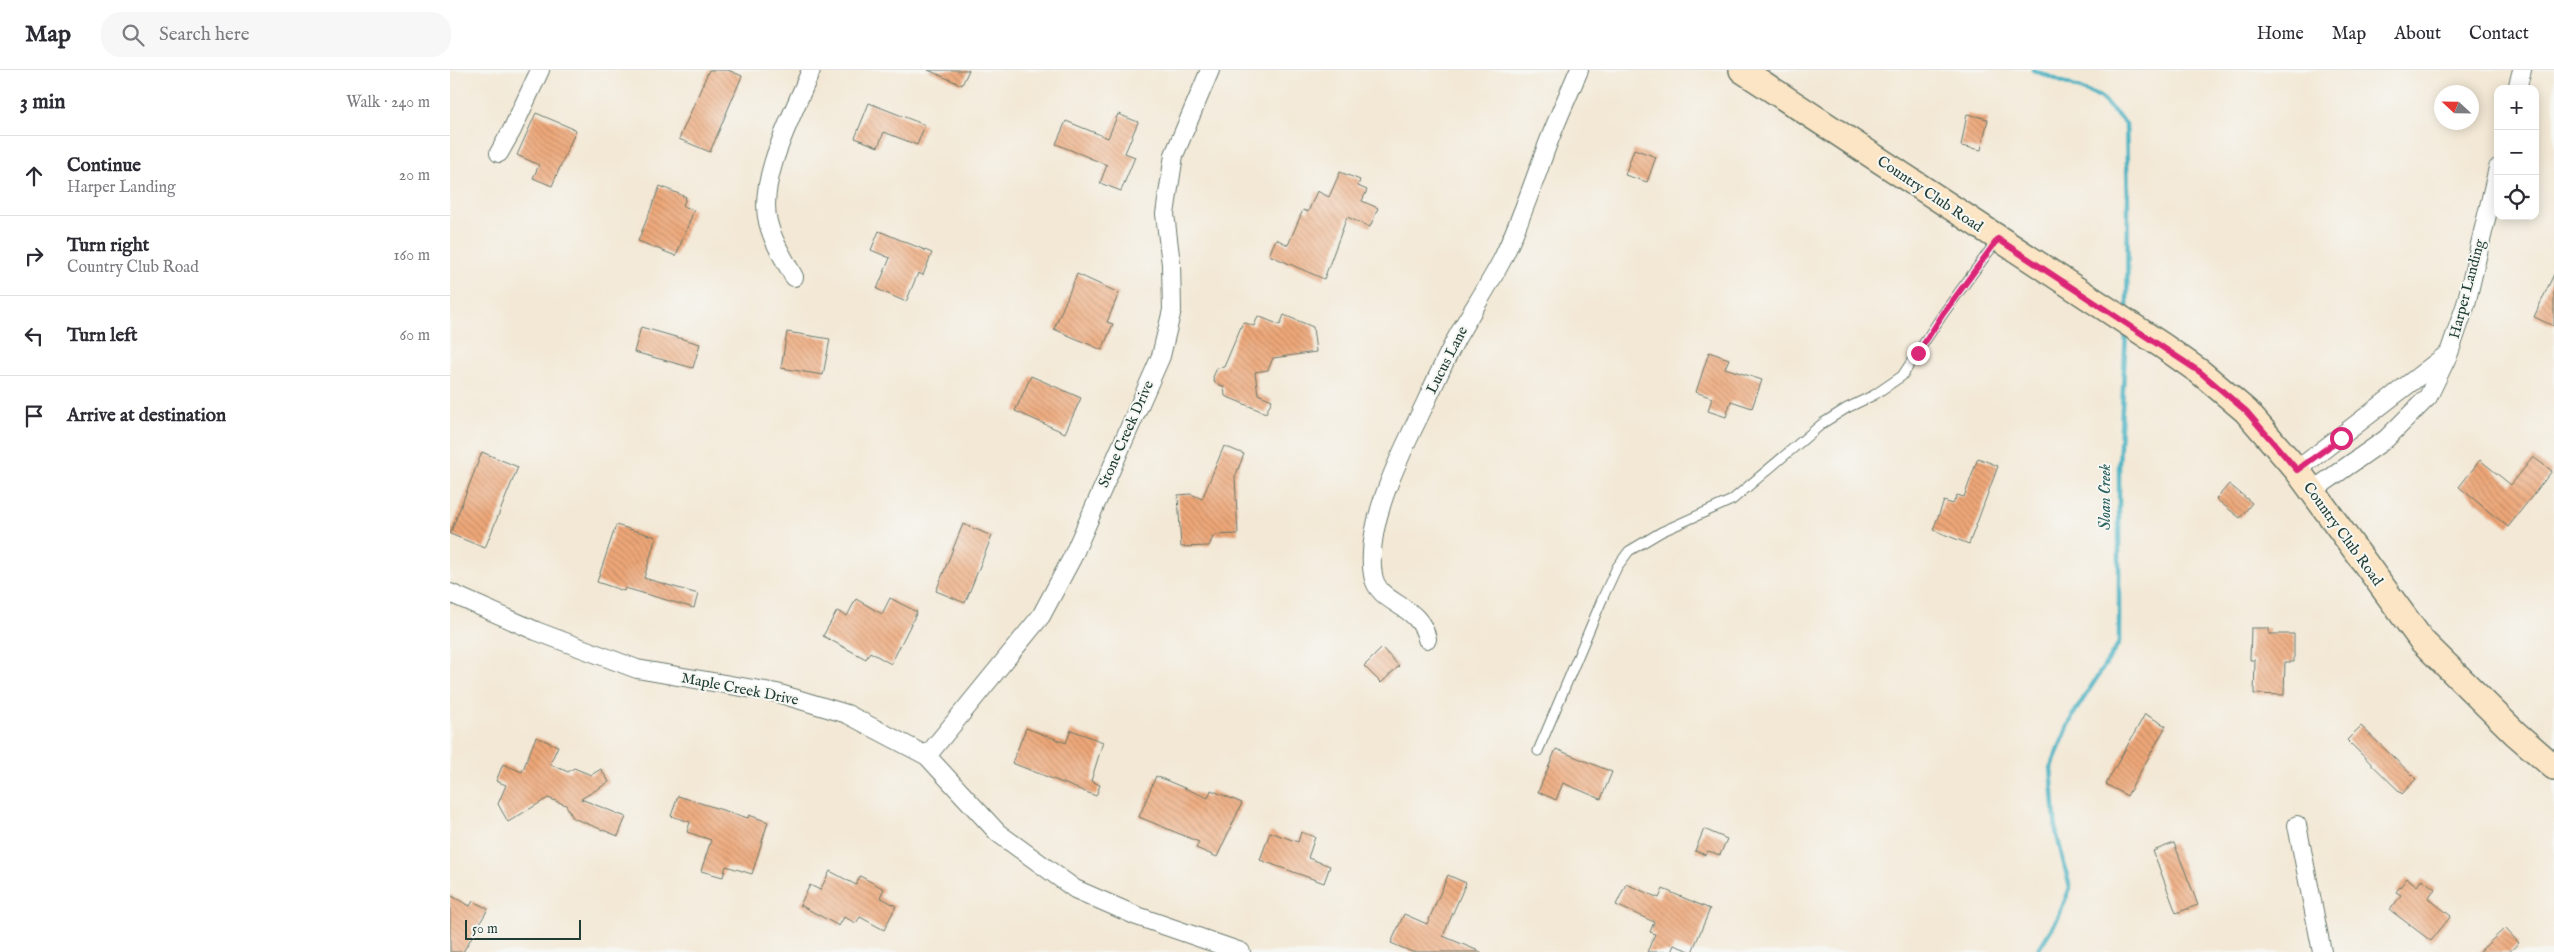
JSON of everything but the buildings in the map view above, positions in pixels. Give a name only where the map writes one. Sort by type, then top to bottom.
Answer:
[{"type":"main road","name":"Country Club Road","points":[[1742,70],[2163,346],[2200,372],[2246,411],[2297,470],[2422,641],[2515,733],[2554,767]]},
{"type":"street","points":[[499,153],[540,70]]},
{"type":"street","points":[[794,277],[771,233],[767,221],[766,193],[775,159],[812,70]]},
{"type":"street","name":"Stone Creek Drive","points":[[927,756],[1041,616],[1072,558],[1161,356],[1172,310],[1171,264],[1166,214],[1174,155],[1210,70]]},
{"type":"street","name":"Lucus Lane","points":[[1427,639],[1424,625],[1415,616],[1379,590],[1373,577],[1372,555],[1379,512],[1400,456],[1455,341],[1501,261],[1525,209],[1544,152],[1579,70]]},
{"type":"street","points":[[2518,85],[2522,70]]},
{"type":"street","name":"Harper Landing","points":[[2312,491],[2386,439],[2428,397],[2449,352],[2466,304],[2496,175]]},
{"type":"street","name":"Harper Landing","points":[[2297,470],[2449,352]]},
{"type":"street","name":"Maple Creek Drive","points":[[450,593],[536,631],[637,669],[777,693],[847,714],[927,756],[998,833],[1076,889],[1137,916],[1241,952]]},
{"type":"street","points":[[2298,825],[2322,952]]},
{"type":"lane","points":[[1538,751],[1604,595],[1617,567],[1629,551],[1661,532],[1732,500],[1824,423],[1847,408],[1874,395],[1902,376],[1943,314],[1998,239]]},
{"type":"waterway","name":"Sloan Creek","points":[[2033,70],[2100,97],[2126,124],[2128,205],[2127,312]]},
{"type":"waterway","name":"Sloan Creek","points":[[2037,952],[2058,918],[2070,888],[2056,831],[2051,767],[2073,715],[2119,643],[2119,465],[2126,332]]},
{"type":"route","points":[[1918,353],[1943,314],[1998,239],[2200,372],[2246,411],[2297,470],[2341,438]]}]
